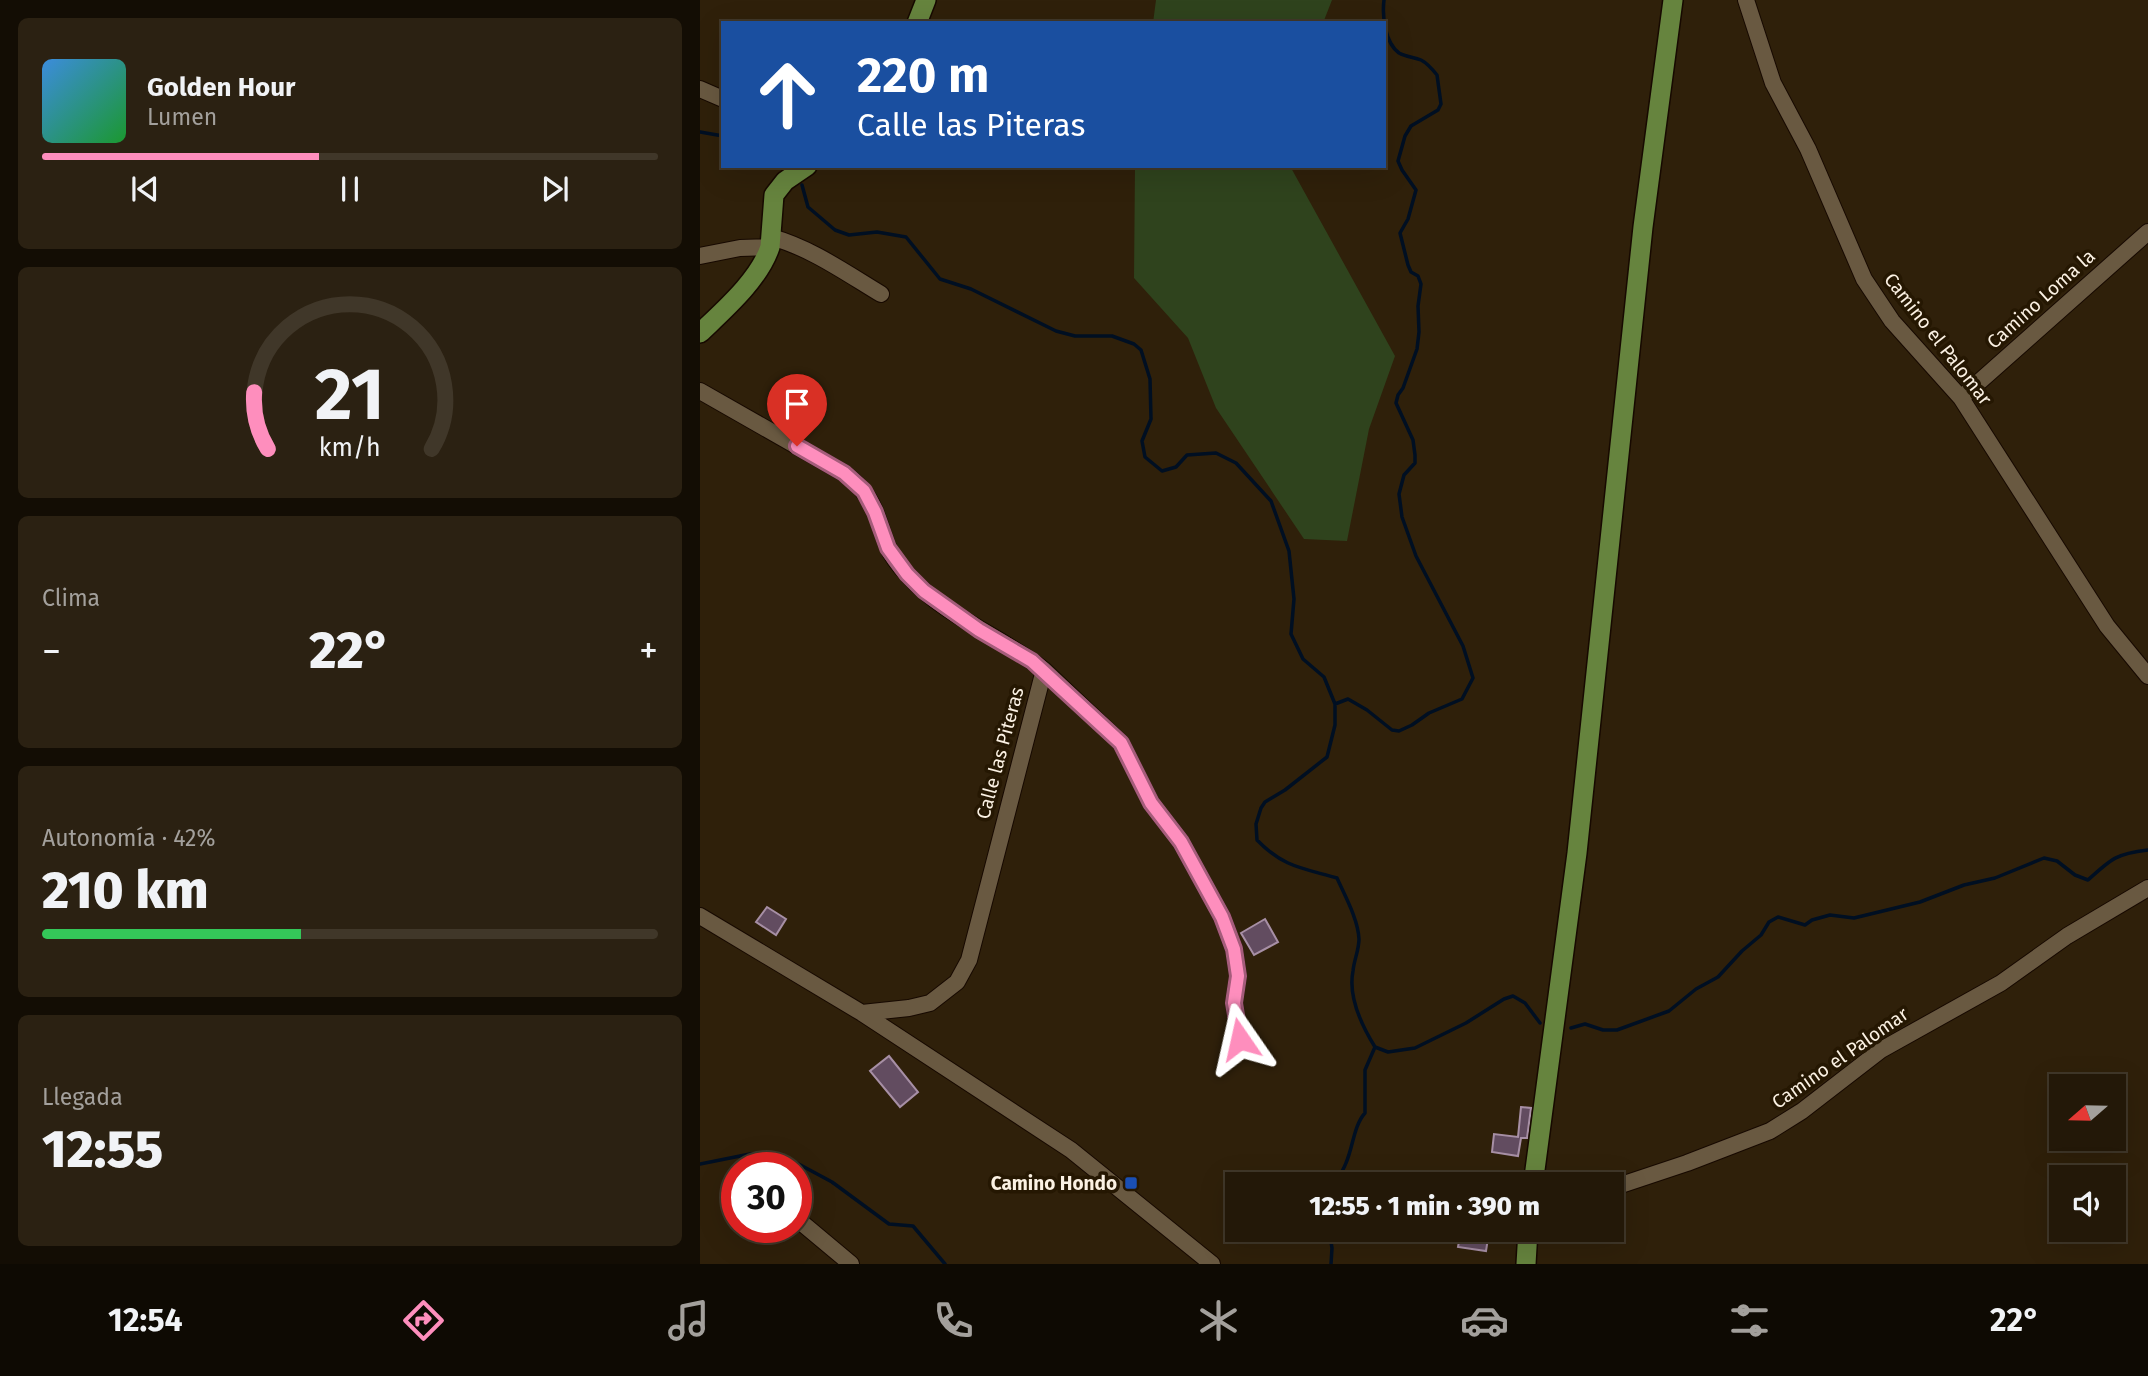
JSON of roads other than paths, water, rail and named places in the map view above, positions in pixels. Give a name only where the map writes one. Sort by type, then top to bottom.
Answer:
[{"type":"main road","points":[[918,21],[926,0]]},
{"type":"main road","points":[[1536,1172],[1577,853],[1643,227],[1672,0]]},
{"type":"main road","points":[[700,334],[738,296],[759,267],[770,242],[774,195],[785,181],[804,168]]},
{"type":"main road","points":[[1526,1264],[1527,1242]]},
{"type":"street","name":"Camino el Palomar","points":[[1746,0],[1773,83],[1808,149],[1864,279],[1892,321],[1961,398],[2107,626],[2148,676]]},
{"type":"street","points":[[700,89],[721,98]]},
{"type":"street","name":"Camino Loma la","points":[[1961,398],[2148,232]]},
{"type":"street","points":[[700,256],[770,242],[789,242],[881,294]]},
{"type":"street","name":"Calle las Piteras","points":[[700,391],[844,473],[864,491],[888,548],[907,574],[924,591],[979,630],[1044,670],[969,960],[957,982],[930,1003],[862,1013]]},
{"type":"street","points":[[1044,670],[1121,743],[1151,803],[1181,842],[1222,917],[1234,949],[1238,976],[1234,1003],[1240,1039]]},
{"type":"street","name":"Camino el Palomar","points":[[1624,1184],[1770,1131],[1802,1111],[1881,1050],[2001,983],[2067,936],[2148,887]]},
{"type":"street","points":[[700,916],[862,1013],[1071,1150],[1212,1264]]},
{"type":"street","points":[[812,1231],[851,1264]]},
{"type":"waterway","points":[[1384,0],[1384,21]]},
{"type":"waterway","points":[[1335,704],[1348,699],[1392,730],[1399,731],[1429,713],[1462,699],[1473,678],[1463,646],[1416,556],[1402,517],[1399,494],[1404,475],[1415,463],[1415,455],[1413,440],[1396,403],[1417,349],[1421,284],[1408,265],[1400,233],[1408,219],[1416,190],[1398,161],[1405,136],[1411,126],[1438,110],[1441,104],[1437,75],[1421,60],[1394,49],[1386,28]]},
{"type":"waterway","points":[[700,132],[721,136]]},
{"type":"waterway","points":[[802,185],[808,207],[835,230],[849,235],[877,232],[906,237],[940,279],[971,289],[1056,331],[1075,336],[1112,336],[1134,344],[1141,350],[1150,379],[1151,419],[1142,441],[1145,457],[1162,471],[1176,467],[1187,455],[1216,453],[1236,463],[1271,501],[1289,551],[1294,599],[1291,634],[1303,659],[1324,677],[1335,704],[1335,725],[1327,757],[1265,802],[1256,824],[1257,840],[1285,861],[1337,878],[1358,931],[1359,943],[1352,990],[1365,1030],[1375,1047],[1365,1070],[1365,1113],[1358,1124],[1342,1172]]},
{"type":"waterway","points":[[1571,1028],[1585,1024],[1603,1030],[1617,1030],[1669,1011],[1696,989],[1718,977],[1761,935],[1769,922],[1778,917],[1805,925],[1830,915],[1854,918],[1920,902],[1964,885],[1995,878],[2044,858],[2057,861],[2075,875],[2088,880],[2115,858],[2148,850]]},
{"type":"waterway","points":[[1375,1047],[1388,1052],[1415,1048],[1513,996],[1525,1003],[1540,1023]]},
{"type":"waterway","points":[[700,1164],[750,1154],[780,1154],[832,1182],[889,1224],[913,1226],[945,1264]]},
{"type":"waterway","points":[[1331,1242],[1331,1264]]},
{"type":"place","name":"Camino Hondo","points":[[1131,1183]]}]
